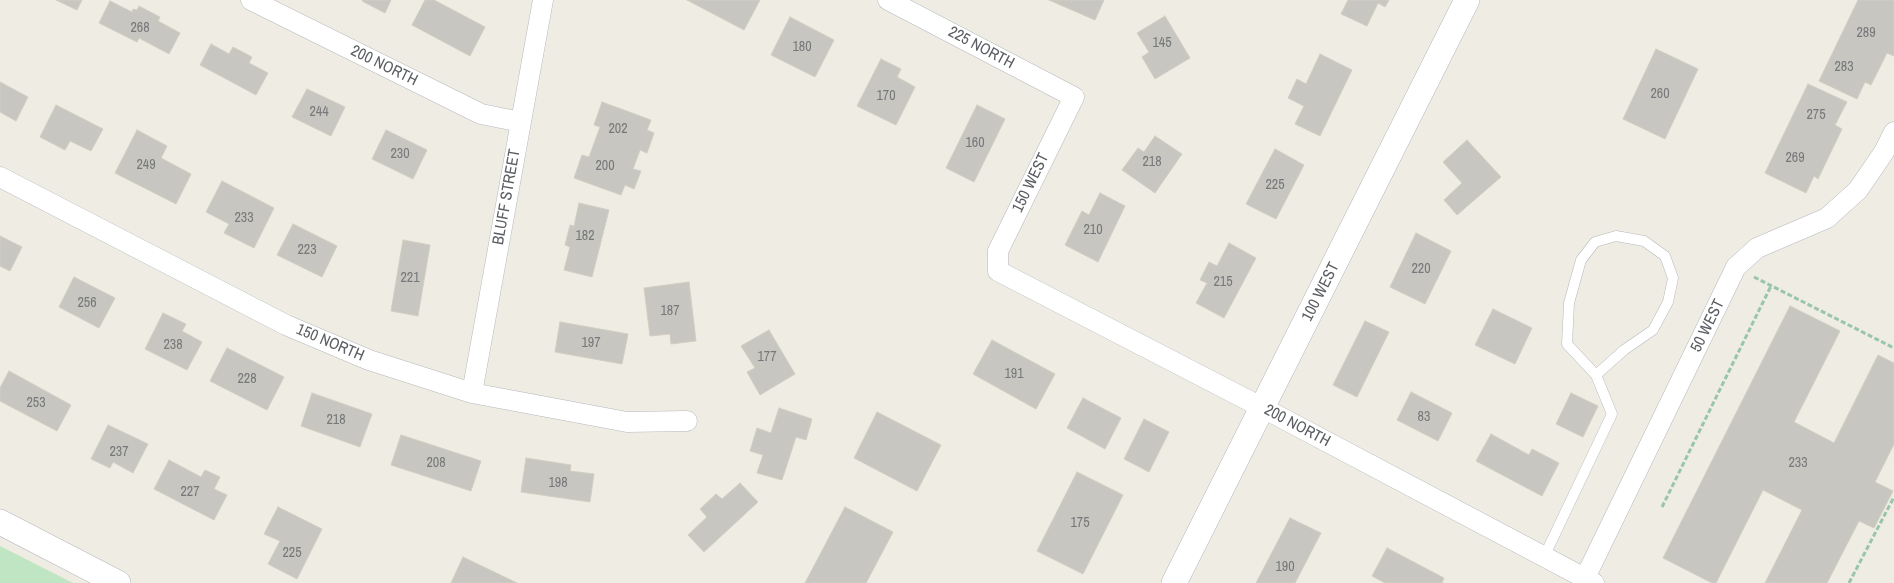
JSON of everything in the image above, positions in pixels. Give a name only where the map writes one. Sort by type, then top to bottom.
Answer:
[{"type":"street","name":"200 NORTH","points":[[251,0],[481,114],[521,122]]},
{"type":"street","name":"BLUFF STREET","points":[[472,393],[543,0]]},
{"type":"street","name":"225 NORTH","points":[[888,0],[1074,97]]},
{"type":"street","name":"100 WEST","points":[[1174,583],[1467,0]]},
{"type":"street","name":"150 WEST","points":[[998,271],[998,251],[1074,97]]},
{"type":"street","name":"50 WEST","points":[[1590,580],[1736,267],[1757,248],[1827,218],[1858,190],[1889,155],[1894,132]]},
{"type":"street","name":"150 NORTH","points":[[0,177],[286,325],[369,360],[472,393],[627,422],[687,421]]},
{"type":"street","name":"200 NORTH","points":[[998,271],[1590,580]]},
{"type":"street","points":[[0,522],[118,583]]},
{"type":"lane","points":[[1544,557],[1612,414],[1596,375],[1567,344],[1569,302],[1581,260],[1595,242],[1616,236],[1644,241],[1665,256],[1673,278],[1668,302],[1653,330],[1624,350],[1596,375]]},
{"type":"path","points":[[1754,277],[1894,348]]},
{"type":"path","points":[[1662,507],[1772,286]]},
{"type":"path","points":[[1849,583],[1894,497]]},
{"type":"green space","points":[[0,546],[73,583],[0,583]]},
{"type":"building","points":[[56,0],[82,0],[77,10]]},
{"type":"building","points":[[363,0],[391,0],[385,13]]},
{"type":"building","points":[[425,0],[434,0],[485,27],[470,56],[412,25]]},
{"type":"building","points":[[687,0],[760,0],[744,30]]},
{"type":"building","points":[[1049,0],[1104,0],[1095,20]]},
{"type":"building","points":[[1348,0],[1389,0],[1385,7],[1378,3],[1367,26],[1341,14]]},
{"type":"building","points":[[1858,0],[1894,0],[1894,56],[1887,53],[1871,85],[1865,82],[1857,99],[1819,81]]},
{"type":"building","points":[[110,1],[132,12],[133,9],[137,10],[139,6],[160,17],[158,21],[180,33],[169,54],[139,38],[137,42],[99,23]]},
{"type":"building","points":[[1165,16],[1190,58],[1155,79],[1142,57],[1149,52],[1137,33]]},
{"type":"building","points":[[790,17],[834,40],[815,77],[771,55]]},
{"type":"building","points":[[211,44],[229,54],[233,47],[252,57],[249,63],[268,73],[256,95],[200,65]]},
{"type":"building","points":[[1656,49],[1698,69],[1665,139],[1623,119]]},
{"type":"building","points":[[1320,54],[1352,70],[1320,136],[1295,124],[1304,106],[1288,98],[1297,79],[1306,84]]},
{"type":"building","points":[[881,59],[901,69],[897,77],[915,87],[896,125],[857,106]]},
{"type":"building","points":[[0,82],[28,97],[16,121],[0,112]]},
{"type":"building","points":[[1808,84],[1847,102],[1835,125],[1842,129],[1818,179],[1814,176],[1806,193],[1765,173]]},
{"type":"building","points":[[307,89],[345,107],[331,136],[292,117]]},
{"type":"building","points":[[602,102],[651,120],[647,130],[654,133],[647,153],[640,150],[633,169],[641,171],[634,189],[625,185],[621,195],[574,178],[582,155],[589,157],[600,127],[594,125]]},
{"type":"building","points":[[56,105],[103,129],[91,151],[70,141],[65,150],[40,137]]},
{"type":"building","points":[[977,105],[1005,119],[974,182],[946,168]]},
{"type":"building","points":[[137,130],[167,146],[161,158],[191,174],[176,204],[115,173]]},
{"type":"building","points":[[386,130],[427,150],[413,179],[372,159]]},
{"type":"building","points":[[1155,136],[1182,154],[1155,193],[1122,170],[1138,148],[1144,152]]},
{"type":"building","points":[[1467,140],[1501,177],[1457,215],[1444,200],[1462,183],[1443,162]]},
{"type":"building","points":[[1275,149],[1304,165],[1276,219],[1246,204]]},
{"type":"building","points":[[222,181],[274,208],[254,248],[224,233],[229,224],[206,212]]},
{"type":"building","points":[[1100,193],[1125,206],[1098,262],[1065,245],[1082,211],[1089,215]]},
{"type":"building","points":[[579,203],[609,210],[592,277],[564,270],[570,247],[565,245],[570,225],[574,226]]},
{"type":"building","points":[[293,224],[337,246],[322,277],[277,255]]},
{"type":"building","points":[[1416,233],[1451,251],[1425,304],[1390,287]]},
{"type":"building","points":[[0,236],[22,247],[10,271],[0,266]]},
{"type":"building","points":[[403,240],[430,245],[418,316],[391,311]]},
{"type":"building","points":[[1229,243],[1256,258],[1224,318],[1196,303],[1207,283],[1200,280],[1209,262],[1217,266]]},
{"type":"building","points":[[74,277],[115,298],[99,328],[59,307]]},
{"type":"building","points":[[689,282],[696,341],[671,344],[670,334],[650,336],[644,288]]},
{"type":"building","points":[[1790,306],[1840,331],[1794,422],[1834,443],[1878,355],[1894,363],[1894,444],[1875,482],[1893,491],[1874,528],[1859,521],[1827,583],[1765,583],[1802,510],[1763,490],[1716,583],[1712,583],[1663,558]]},
{"type":"building","points":[[1493,309],[1532,328],[1515,364],[1475,345]]},
{"type":"building","points":[[163,313],[186,324],[182,331],[202,342],[187,370],[145,349]]},
{"type":"building","points":[[1365,321],[1389,332],[1357,397],[1333,385]]},
{"type":"building","points":[[560,322],[628,334],[622,364],[555,352]]},
{"type":"building","points":[[769,330],[795,374],[760,395],[747,372],[755,368],[741,346]]},
{"type":"building","points":[[992,340],[1055,374],[1036,409],[973,374]]},
{"type":"building","points":[[227,348],[284,377],[267,410],[210,381]]},
{"type":"building","points":[[9,371],[71,405],[57,431],[0,401],[0,388]]},
{"type":"building","points":[[1411,392],[1452,413],[1438,441],[1397,420]]},
{"type":"building","points":[[312,393],[372,414],[360,447],[301,426]]},
{"type":"building","points":[[1571,393],[1598,406],[1583,437],[1556,424]]},
{"type":"building","points":[[1083,398],[1121,418],[1105,449],[1067,428]]},
{"type":"building","points":[[779,408],[812,419],[806,440],[796,437],[782,480],[757,473],[763,455],[750,451],[757,428],[771,433]]},
{"type":"building","points":[[877,412],[941,445],[917,491],[854,458]]},
{"type":"building","points":[[1144,419],[1169,432],[1149,472],[1124,459]]},
{"type":"building","points":[[108,425],[148,444],[133,473],[113,462],[110,468],[91,459]]},
{"type":"building","points":[[1491,434],[1529,455],[1532,449],[1559,463],[1542,496],[1476,461]]},
{"type":"building","points":[[401,435],[481,461],[471,491],[391,465]]},
{"type":"building","points":[[526,458],[571,465],[570,471],[594,474],[590,502],[521,492]]},
{"type":"building","points":[[169,460],[201,477],[205,470],[220,477],[214,489],[227,495],[214,520],[154,489]]},
{"type":"building","points":[[1077,472],[1123,495],[1083,574],[1037,551]]},
{"type":"building","points":[[740,483],[758,502],[704,552],[688,535],[707,517],[700,509],[716,494],[722,499]]},
{"type":"building","points":[[278,507],[322,529],[297,579],[268,564],[280,541],[264,534]]},
{"type":"building","points":[[845,507],[893,532],[866,583],[805,583]]},
{"type":"building","points":[[1290,518],[1321,533],[1295,583],[1256,583]]},
{"type":"building","points":[[1387,548],[1444,578],[1442,583],[1385,583],[1372,576]]},
{"type":"building","points":[[463,557],[517,583],[451,583]]}]
